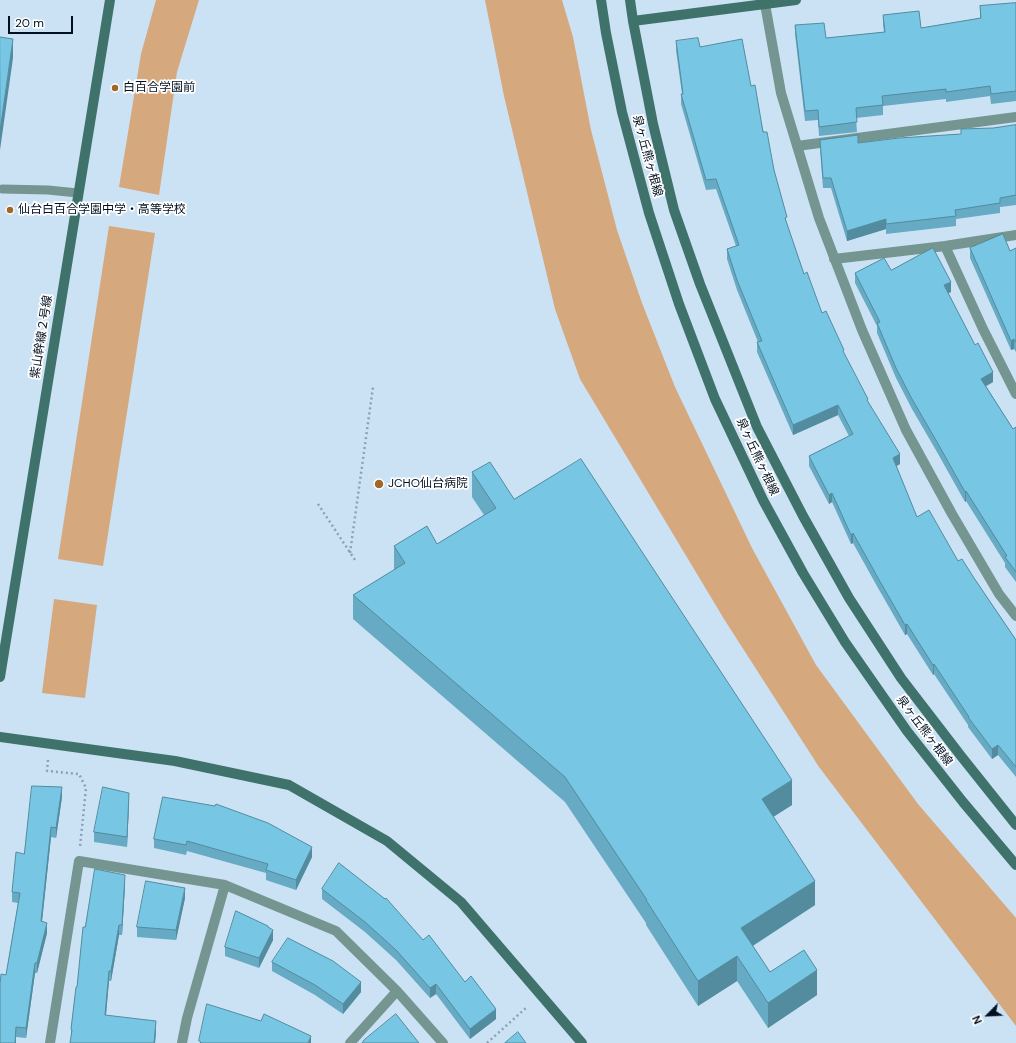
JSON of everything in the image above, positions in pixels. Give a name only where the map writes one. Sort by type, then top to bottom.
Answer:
[{"type":"main road","name":"紫山幹線２号線","points":[[0,677],[110,0]]},
{"type":"main road","name":"泉ヶ丘熊ヶ根線","points":[[601,0],[622,112],[649,213],[679,304],[715,399],[762,500],[803,573],[838,629],[902,725],[963,802],[1016,865]]},
{"type":"main road","name":"泉ヶ丘熊ヶ根線","points":[[630,0],[653,124],[674,210],[700,284],[757,427],[803,516],[849,598],[901,678],[960,756],[1016,825]]},
{"type":"main road","points":[[633,21],[796,0]]},
{"type":"main road","points":[[0,737],[175,761],[289,784],[387,841],[462,902],[582,1043]]},
{"type":"street","points":[[765,4],[781,93],[819,218],[862,330],[906,430],[956,521],[999,594],[1016,616]]},
{"type":"street","points":[[797,146],[1016,117]]},
{"type":"street","points":[[834,259],[1016,236]]},
{"type":"street","points":[[944,246],[983,329],[1016,394]]},
{"type":"street","points":[[50,1043],[79,861],[225,885],[336,931],[397,991],[443,1043]]},
{"type":"street","points":[[182,1043],[187,1018],[225,885]]},
{"type":"street","points":[[350,1043],[397,991]]},
{"type":"lane","points":[[2,189],[48,190],[78,193]]},
{"type":"path","points":[[350,553],[373,387]]},
{"type":"path","points":[[318,504],[355,560]]},
{"type":"path","points":[[48,760],[47,771],[79,774],[86,788],[79,861]]},
{"type":"path","points":[[487,1043],[527,1007]]},
{"type":"shaded area","points":[[156,0],[199,0],[177,72],[159,195],[119,187],[141,54]]},
{"type":"shaded area","points":[[485,0],[562,0],[573,37],[591,130],[617,230],[642,303],[675,387],[752,548],[816,665],[918,804],[1016,918],[1016,1026],[819,767],[724,619],[580,379],[555,309],[504,96]]},
{"type":"shaded area","points":[[109,226],[155,233],[103,566],[58,559]]},
{"type":"shaded area","points":[[54,599],[97,605],[85,698],[42,693]]},
{"type":"building","points":[[1016,3],[1016,91],[991,94],[990,86],[946,92],[946,89],[882,96],[883,105],[856,108],[857,122],[819,127],[818,110],[805,111],[795,25],[824,23],[826,38],[885,32],[883,15],[919,11],[921,28],[981,18],[980,6]]},
{"type":"building","points":[[0,37],[13,39],[0,131]]},
{"type":"building","points":[[698,38],[700,47],[742,39],[751,86],[755,85],[763,132],[767,132],[774,170],[787,217],[785,218],[804,274],[807,272],[822,313],[826,311],[844,350],[843,351],[868,399],[867,400],[900,454],[893,458],[917,517],[929,510],[958,561],[962,559],[1016,640],[1016,767],[998,745],[992,749],[968,717],[907,624],[905,625],[853,533],[851,535],[832,493],[829,495],[809,456],[853,434],[838,405],[793,425],[757,342],[762,341],[737,280],[727,249],[739,245],[716,179],[706,180],[681,94],[683,94],[676,41]]},
{"type":"building","points":[[1016,125],[1016,195],[1000,198],[1000,203],[955,210],[956,216],[886,224],[886,219],[847,231],[831,178],[823,178],[820,140],[858,135],[858,143],[899,138],[961,134],[961,129],[993,128]]},
{"type":"building","points":[[1003,234],[1010,251],[1016,248],[1016,342],[1014,339],[1011,341],[970,248]]},
{"type":"building","points":[[933,248],[951,282],[944,285],[975,345],[978,343],[993,372],[981,379],[1013,429],[1016,427],[1016,572],[1005,557],[1007,556],[966,491],[965,492],[912,399],[896,368],[877,323],[880,322],[855,273],[884,258],[891,270]]},
{"type":"building","points":[[581,459],[792,780],[762,799],[815,881],[741,928],[770,972],[804,950],[817,970],[768,1003],[737,956],[698,981],[647,900],[565,777],[353,595],[405,563],[394,546],[427,526],[437,544],[496,508],[472,472],[490,462],[514,499]]},
{"type":"building","points":[[32,786],[62,787],[56,828],[51,827],[41,921],[47,923],[37,963],[35,963],[26,1028],[16,1027],[15,1043],[0,1043],[1,974],[6,975],[20,893],[12,892],[16,852],[24,854]]},
{"type":"building","points":[[103,787],[129,793],[127,837],[94,832]]},
{"type":"building","points":[[163,797],[215,806],[216,804],[268,823],[312,847],[296,880],[266,870],[268,864],[187,841],[186,845],[154,839]]},
{"type":"building","points":[[339,863],[385,899],[386,898],[423,940],[429,935],[465,982],[471,976],[496,1009],[470,1029],[436,984],[430,988],[396,950],[365,922],[322,889]]},
{"type":"building","points":[[95,869],[125,875],[122,925],[119,925],[111,971],[109,971],[105,1015],[156,1021],[154,1043],[70,1043],[83,927],[85,927]]},
{"type":"building","points":[[146,881],[185,888],[176,930],[137,927]]},
{"type":"building","points":[[236,911],[268,926],[273,930],[259,958],[225,947]]},
{"type":"building","points":[[288,938],[333,961],[361,982],[343,1004],[315,985],[272,962]]},
{"type":"building","points":[[207,1004],[261,1021],[264,1014],[311,1036],[308,1043],[200,1043],[201,1042],[199,1041]]},
{"type":"building","points":[[396,1014],[419,1043],[362,1043],[364,1040]]},
{"type":"building","points":[[518,1032],[526,1043],[505,1043]]},
{"type":"place","name":"白百合学園前","points":[[115,88]]},
{"type":"place","name":"仙台白百合学園中学・高等学校","points":[[10,210]]},
{"type":"place","name":"JCHO仙台病院","points":[[379,484]]}]
